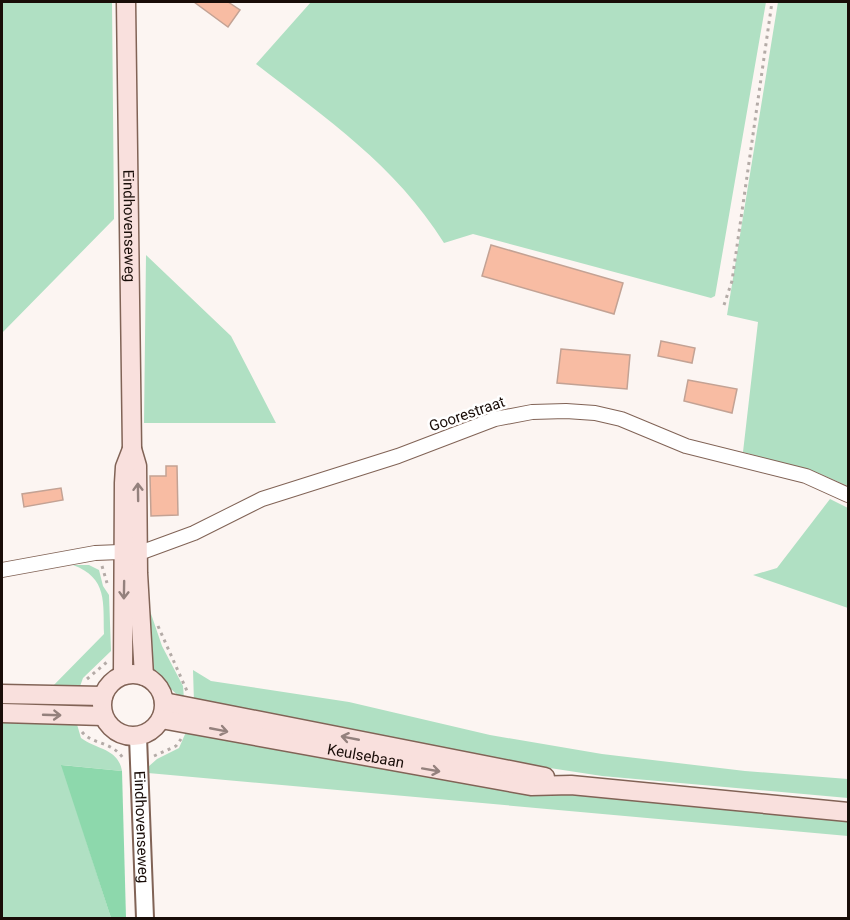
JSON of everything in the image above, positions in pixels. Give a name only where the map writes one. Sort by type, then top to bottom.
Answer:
[{"type":"main road","name":"Eindhovenseweg","points":[[126,2],[132,449],[124,467],[144,676]]},
{"type":"main road","name":"Eindhovenseweg","points":[[123,675],[131,551]]},
{"type":"main road","points":[[123,675],[144,676],[157,686],[163,710],[152,730],[138,737],[126,736],[114,731],[103,716],[103,696],[108,686],[123,675]]},
{"type":"main road","points":[[2,693],[103,696]]},
{"type":"main road","name":"Keulsebaan","points":[[163,710],[184,724],[531,786],[571,785],[849,812]]},
{"type":"main road","name":"Keulsebaan","points":[[163,710],[534,774],[571,785]]},
{"type":"main road","points":[[2,713],[103,716]]},
{"type":"street","name":"Goorestraat","points":[[2,570],[95,553],[131,551],[170,543],[262,499],[398,456],[495,419],[532,412],[575,411],[621,419],[686,446],[806,476],[849,495]]},
{"type":"street","name":"Eindhovenseweg","points":[[138,737],[131,764],[145,918]]},
{"type":"path","points":[[724,305],[732,280],[772,2]]},
{"type":"path","points":[[80,696],[85,681],[111,658]]},
{"type":"path","name":"Eindhovenseweg","points":[[80,716],[85,735],[116,749],[131,764]]},
{"type":"path","points":[[131,764],[147,766],[156,755],[176,746],[181,740],[184,724]]},
{"type":"green space","points":[[2,2],[112,2],[114,219],[2,333]]},
{"type":"green space","points":[[311,2],[766,2],[715,296],[711,298],[473,234],[444,243],[425,215],[382,167],[334,124],[256,64]]},
{"type":"green space","points":[[778,2],[848,2],[848,486],[818,473],[743,452],[758,322],[727,315]]},
{"type":"green space","points":[[146,255],[231,336],[276,423],[144,423]]},
{"type":"green space","points":[[830,499],[848,508],[848,608],[753,575],[777,568]]},
{"type":"green space","points":[[73,565],[89,565],[99,570],[103,586],[109,595],[111,651],[83,678],[78,692],[47,692],[104,634],[103,602],[98,584],[84,570]]},
{"type":"green space","points":[[147,602],[162,646],[183,686],[184,699],[146,667]]},
{"type":"green space","points":[[193,670],[211,681],[349,702],[490,735],[602,754],[745,771],[848,779],[848,798],[602,776],[419,748],[194,703]]},
{"type":"green space","points":[[2,719],[76,721],[81,738],[106,750],[120,763],[122,771],[62,765],[111,918],[2,918]]},
{"type":"green space","points":[[186,732],[848,820],[848,836],[148,773],[148,767],[157,759],[179,748]]},
{"type":"green space","points":[[61,765],[122,771],[126,918],[111,918]]},
{"type":"building","points":[[194,2],[228,2],[240,10],[228,27]]},
{"type":"building","points":[[491,245],[623,283],[614,314],[482,276]]},
{"type":"building","points":[[661,341],[695,348],[692,363],[658,356]]},
{"type":"building","points":[[561,349],[630,355],[627,389],[557,383]]},
{"type":"building","points":[[688,380],[737,389],[732,413],[684,401]]},
{"type":"building","points":[[166,466],[177,466],[178,515],[151,516],[150,476],[166,476]]},
{"type":"building","points":[[61,488],[63,500],[24,507],[22,494]]}]
